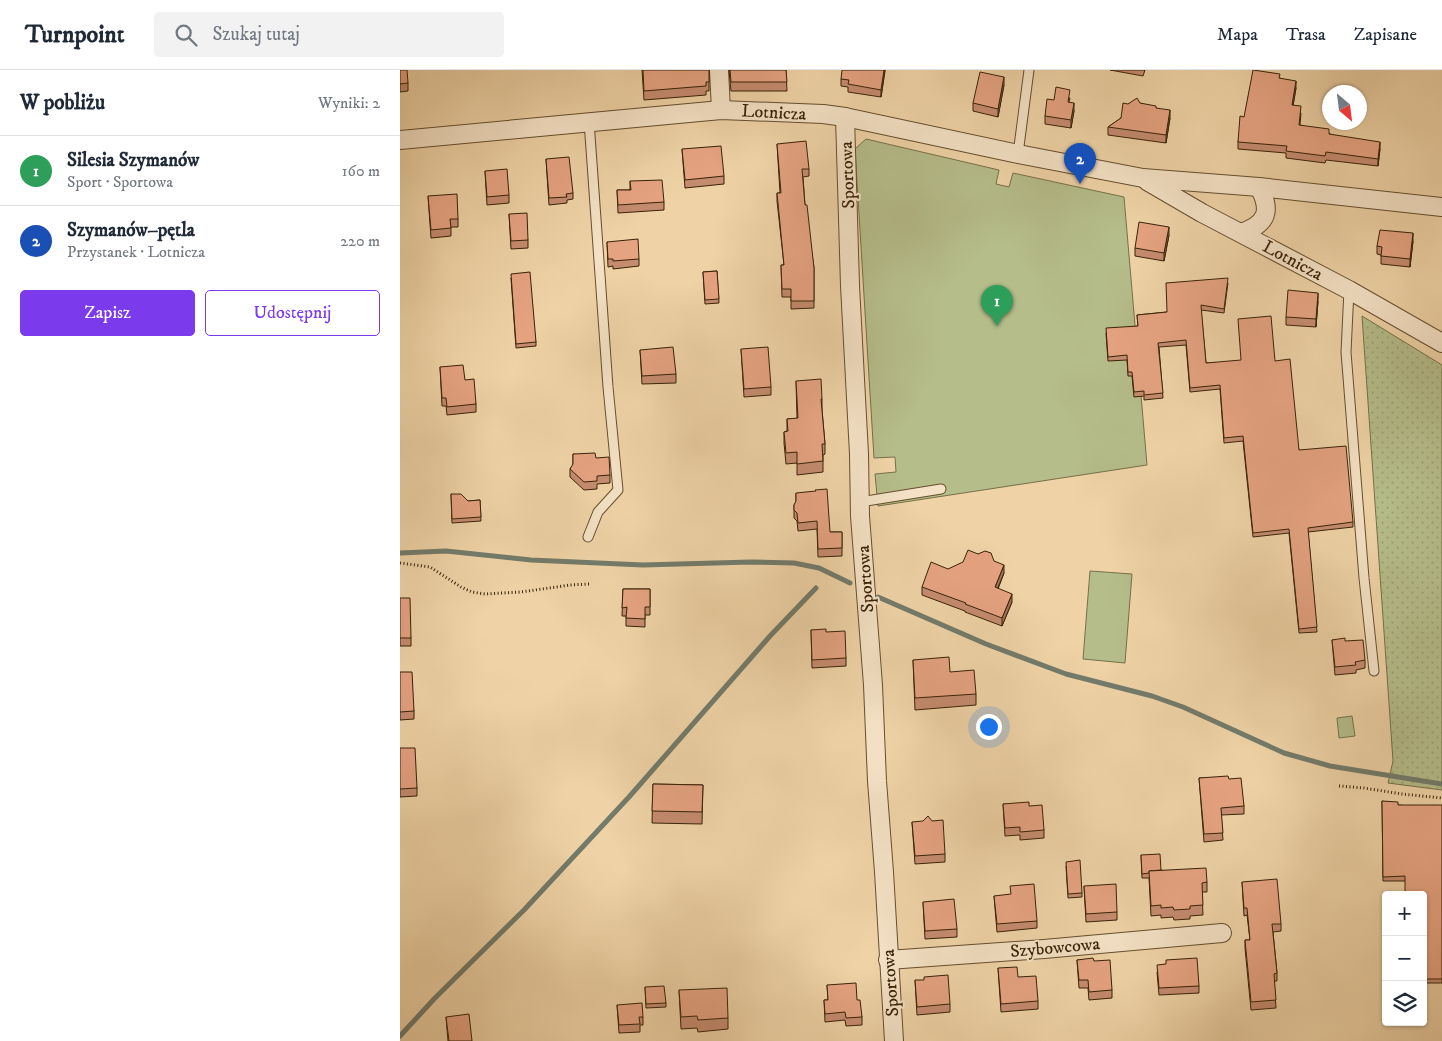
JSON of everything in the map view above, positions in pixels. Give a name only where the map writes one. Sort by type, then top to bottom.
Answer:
[{"type":"street","points":[[718,70],[721,110]]},
{"type":"street","name":"Lotnicza","points":[[400,140],[721,110],[823,114],[1143,178],[1259,187],[1442,207]]},
{"type":"street","name":"Sportowa","points":[[845,117],[850,286],[860,502],[894,1041]]},
{"type":"street","name":"Lotnicza","points":[[1143,178],[1202,213],[1350,290],[1442,343]]},
{"type":"street","points":[[1241,233],[1253,229],[1265,214],[1267,205],[1259,187]]},
{"type":"street","name":"Szybowcowa","points":[[888,960],[1222,933]]},
{"type":"lane","points":[[1018,154],[1029,70]]},
{"type":"lane","points":[[588,537],[598,512],[618,490],[608,387],[589,121]]},
{"type":"lane","points":[[1350,290],[1346,352],[1364,578],[1374,671]]},
{"type":"lane","points":[[860,502],[941,490]]},
{"type":"path","points":[[400,563],[430,567],[461,587],[472,592],[485,594],[590,584]]},
{"type":"path","points":[[1339,786],[1442,798]]},
{"type":"green space","points":[[866,139],[999,170],[996,184],[1009,187],[1013,173],[1124,197],[1147,465],[878,506],[875,474],[896,472],[895,457],[874,458],[855,149]]},
{"type":"green space","points":[[1362,316],[1442,365],[1442,790],[1388,783],[1393,761]]},
{"type":"green space","points":[[1090,571],[1132,574],[1125,663],[1083,659]]},
{"type":"green space","points":[[1352,716],[1355,736],[1339,738],[1337,718]]},
{"type":"building","points":[[400,70],[407,70],[408,83],[400,84]]},
{"type":"building","points":[[643,70],[709,70],[709,82],[706,82],[706,86],[644,91]]},
{"type":"building","points":[[730,70],[786,70],[787,82],[731,82]]},
{"type":"building","points":[[842,70],[884,70],[881,90],[848,84],[849,80],[841,79]]},
{"type":"building","points":[[1253,70],[1280,74],[1279,78],[1296,81],[1292,105],[1301,106],[1299,125],[1329,130],[1329,134],[1380,142],[1378,159],[1326,152],[1325,156],[1286,151],[1287,146],[1238,142],[1240,116],[1244,117]]},
{"type":"building","points":[[980,72],[1004,77],[998,109],[973,103]]},
{"type":"building","points":[[1056,87],[1070,90],[1068,102],[1074,103],[1071,120],[1045,116],[1047,99],[1054,100]]},
{"type":"building","points":[[1137,98],[1140,103],[1170,110],[1166,135],[1108,127],[1121,118],[1123,103],[1128,104]]},
{"type":"building","points":[[806,141],[809,169],[802,169],[814,268],[814,301],[791,301],[791,289],[782,289],[781,265],[784,265],[777,193],[781,193],[777,144]]},
{"type":"building","points":[[721,146],[724,176],[685,180],[682,149]]},
{"type":"building","points":[[569,157],[573,193],[566,194],[567,197],[549,198],[546,159]]},
{"type":"building","points":[[507,169],[509,195],[487,197],[485,171]]},
{"type":"building","points":[[662,180],[664,202],[618,205],[617,190],[631,190],[630,181]]},
{"type":"building","points":[[457,194],[458,219],[450,219],[451,228],[431,230],[428,196]]},
{"type":"building","points":[[527,213],[528,240],[511,241],[509,214]]},
{"type":"building","points":[[1139,222],[1169,227],[1164,253],[1135,248]]},
{"type":"building","points":[[1380,230],[1413,233],[1410,259],[1381,256],[1382,247],[1377,246]]},
{"type":"building","points":[[638,239],[639,259],[613,261],[613,259],[608,259],[607,242]]},
{"type":"building","points":[[717,271],[719,299],[705,300],[703,272]]},
{"type":"building","points":[[530,272],[536,342],[516,344],[511,274]]},
{"type":"building","points":[[1228,278],[1224,309],[1201,305],[1206,363],[1241,360],[1238,319],[1271,316],[1275,361],[1290,359],[1299,450],[1346,446],[1353,522],[1308,528],[1317,627],[1299,629],[1289,529],[1253,533],[1243,436],[1224,438],[1220,385],[1190,388],[1186,340],[1158,343],[1163,393],[1144,395],[1144,391],[1134,392],[1132,372],[1128,372],[1127,355],[1108,357],[1106,328],[1138,326],[1137,315],[1167,312],[1166,283]]},
{"type":"building","points":[[1288,290],[1318,293],[1316,319],[1286,317]]},
{"type":"building","points":[[673,347],[676,374],[642,376],[640,350]]},
{"type":"building","points":[[768,347],[771,387],[744,389],[741,349]]},
{"type":"building","points":[[463,365],[465,380],[474,379],[476,404],[447,407],[446,398],[442,398],[440,367]]},
{"type":"building","points":[[821,379],[825,444],[822,444],[823,461],[797,464],[797,452],[786,453],[784,432],[788,431],[787,419],[798,418],[796,381]]},
{"type":"building","points":[[595,453],[596,458],[609,457],[610,475],[597,476],[597,481],[584,482],[570,469],[573,464],[573,454]]},
{"type":"building","points":[[827,489],[830,532],[842,532],[842,548],[818,549],[817,521],[798,523],[797,513],[794,510],[796,493]]},
{"type":"building","points":[[451,494],[461,494],[468,501],[480,500],[481,517],[452,519]]},
{"type":"building","points":[[968,550],[978,554],[985,551],[991,553],[994,561],[1004,565],[995,587],[1012,594],[1002,618],[922,587],[931,562],[948,569],[963,562]]},
{"type":"building","points":[[623,589],[650,589],[650,607],[645,607],[645,619],[626,618],[627,607],[622,608]]},
{"type":"building","points":[[400,598],[410,598],[411,638],[400,638]]},
{"type":"building","points":[[826,629],[826,632],[845,631],[846,658],[812,660],[811,630]]},
{"type":"building","points":[[1345,638],[1345,641],[1363,640],[1365,660],[1355,662],[1356,665],[1335,667],[1332,640]]},
{"type":"building","points":[[949,657],[950,672],[974,670],[976,694],[915,698],[913,660]]},
{"type":"building","points":[[400,672],[412,672],[414,711],[400,712]]},
{"type":"building","points":[[400,748],[415,748],[417,788],[400,789]]},
{"type":"building","points":[[1228,776],[1229,779],[1241,778],[1244,806],[1221,808],[1223,833],[1204,834],[1199,778]]},
{"type":"building","points":[[653,784],[703,785],[702,812],[652,811]]},
{"type":"building","points":[[1382,801],[1398,802],[1398,805],[1442,805],[1442,979],[1427,979],[1427,891],[1405,891],[1405,876],[1383,877]]},
{"type":"building","points":[[1029,802],[1029,806],[1042,805],[1044,830],[1020,832],[1020,827],[1005,828],[1003,804]]},
{"type":"building","points":[[928,816],[932,821],[943,820],[945,854],[915,856],[912,822],[923,821]]},
{"type":"building","points":[[1160,854],[1161,870],[1142,874],[1141,855]]},
{"type":"building","points":[[1080,860],[1082,893],[1068,894],[1066,862]]},
{"type":"building","points":[[1206,868],[1207,882],[1202,883],[1203,905],[1190,906],[1190,909],[1174,910],[1173,907],[1161,908],[1161,905],[1151,906],[1149,871]]},
{"type":"building","points":[[1277,879],[1281,924],[1272,924],[1277,973],[1274,974],[1276,1000],[1251,1002],[1245,940],[1250,940],[1247,908],[1244,908],[1242,882]]},
{"type":"building","points":[[1034,884],[1037,921],[997,924],[994,896],[1011,894],[1010,886]]},
{"type":"building","points":[[1116,884],[1117,912],[1086,914],[1084,886]]},
{"type":"building","points":[[954,899],[957,929],[925,931],[923,902]]},
{"type":"building","points":[[1093,958],[1094,961],[1110,960],[1112,990],[1089,992],[1088,980],[1079,980],[1077,960]]},
{"type":"building","points":[[1197,958],[1199,986],[1159,988],[1157,965],[1166,964],[1166,960]]},
{"type":"building","points":[[1017,967],[1018,977],[1036,976],[1038,1001],[1001,1004],[998,968]]},
{"type":"building","points":[[948,975],[950,1004],[917,1007],[915,980],[924,980],[924,977]]},
{"type":"building","points":[[856,983],[857,1000],[860,1000],[862,1017],[846,1018],[845,1012],[825,1014],[824,1000],[828,1000],[827,985]]},
{"type":"building","points":[[664,986],[666,1003],[646,1004],[645,987]]},
{"type":"building","points":[[727,988],[728,1018],[698,1020],[697,1016],[681,1017],[679,990]]},
{"type":"building","points":[[642,1003],[643,1017],[639,1017],[640,1024],[619,1025],[617,1005]]},
{"type":"building","points":[[469,1014],[472,1041],[449,1041],[446,1017]]},
{"type":"waterway","points":[[400,553],[446,551],[531,560],[643,565],[751,562],[794,563],[819,568],[850,583]]},
{"type":"waterway","points":[[400,1036],[435,998],[524,910],[629,797],[770,636],[816,588]]},
{"type":"waterway","points":[[878,597],[986,644],[1066,674],[1152,696],[1183,707],[1284,753],[1330,766],[1442,784]]},
{"type":"place","name":"Szymanów–pętla","points":[[1080,184]]},
{"type":"place","name":"Silesia Szymanów","points":[[997,326]]}]
